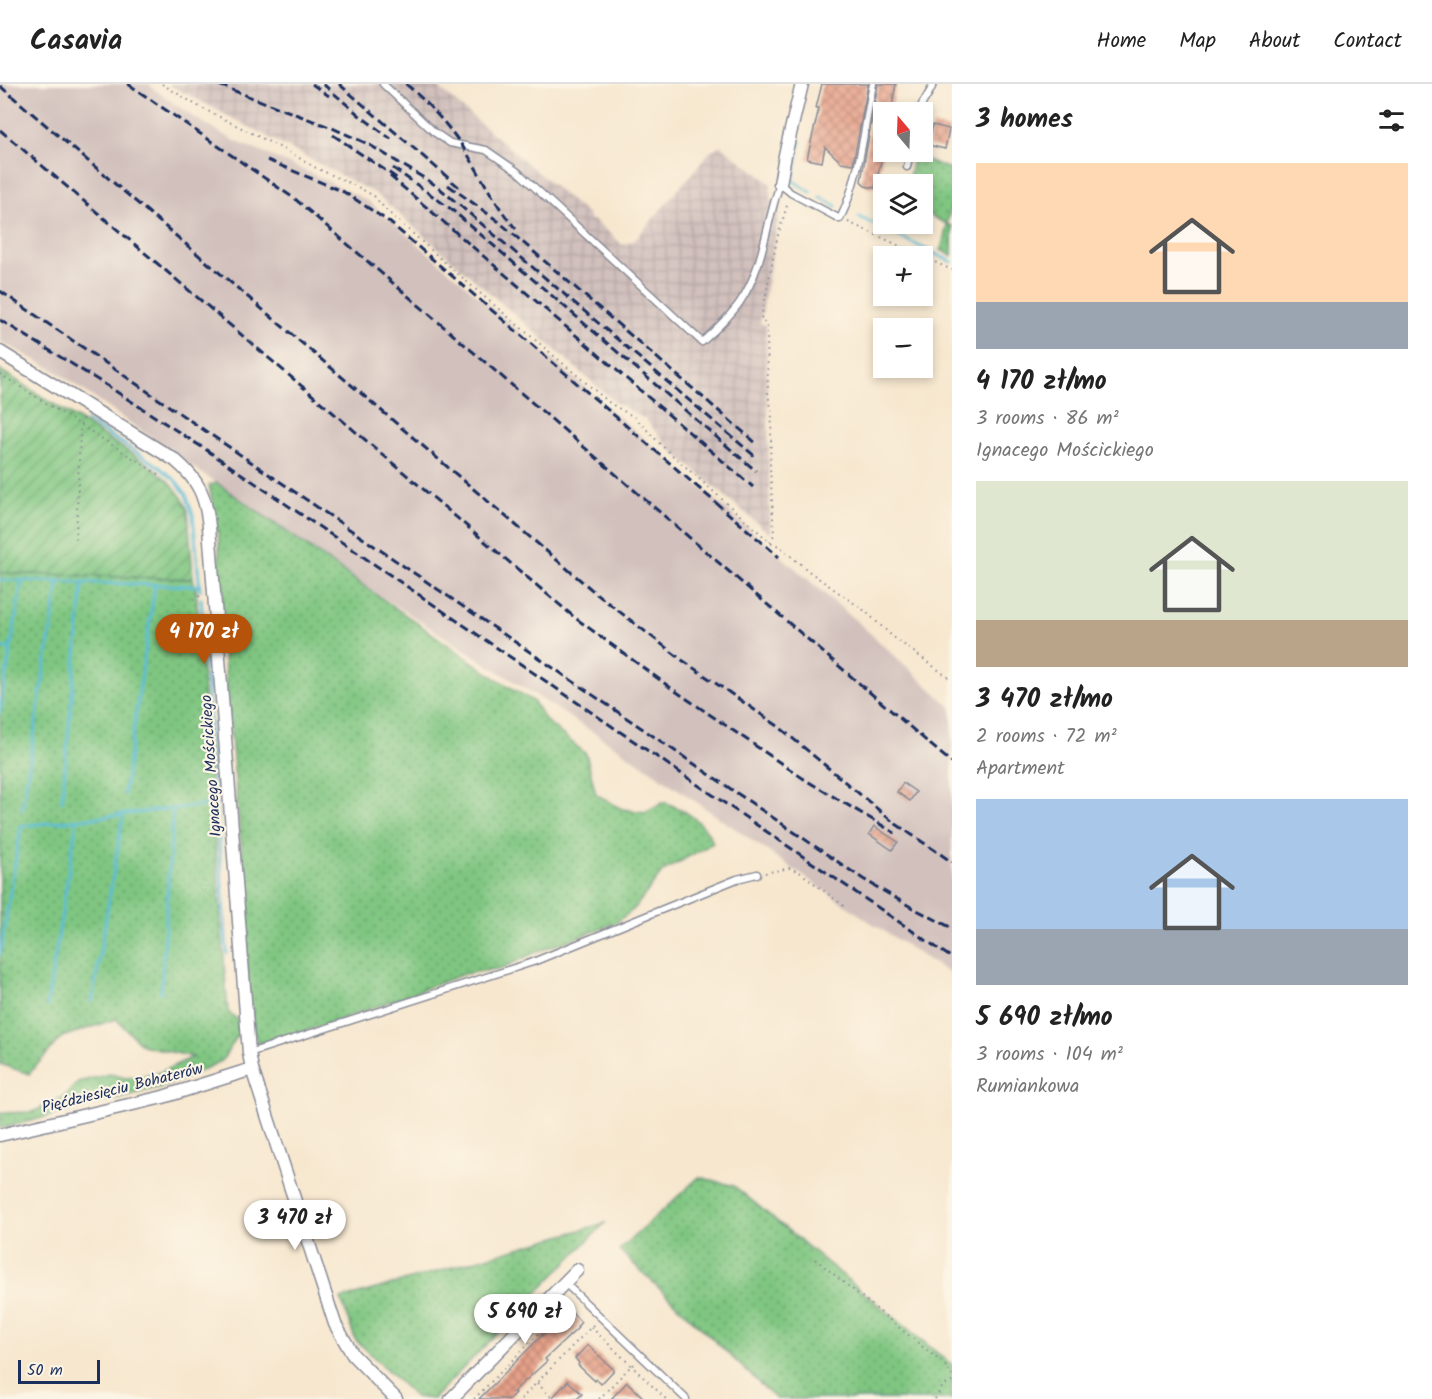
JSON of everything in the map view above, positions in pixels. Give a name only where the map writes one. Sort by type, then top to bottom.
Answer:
[{"type":"street","points":[[780,184],[784,155],[802,84]]},
{"type":"street","name":"Ignacego Mościckiego","points":[[0,352],[175,460],[196,481],[204,500],[252,1069],[335,1324],[353,1355],[396,1399]]},
{"type":"street","name":"Pięćdziesięciu Bohaterów","points":[[0,1136],[163,1097],[252,1069]]},
{"type":"street","points":[[451,1399],[577,1270]]},
{"type":"lane","points":[[383,84],[434,132],[450,143],[486,150],[518,172],[702,342],[724,322],[741,301],[755,274],[780,184],[791,193],[840,219],[847,205],[873,84]]},
{"type":"lane","points":[[923,102],[933,84]]},
{"type":"lane","points":[[907,167],[908,162]]},
{"type":"lane","points":[[249,1053],[452,986],[533,962],[737,879],[757,874]]},
{"type":"lane","points":[[565,1283],[686,1399]]},
{"type":"path","points":[[162,84],[198,106],[374,196],[386,210],[474,288],[610,404],[636,418],[660,444],[770,542],[779,546],[811,573],[865,611],[892,636],[952,680]]},
{"type":"path","points":[[770,542],[774,535],[770,466],[772,411],[768,395],[767,325],[761,319],[777,239],[791,193]]},
{"type":"path","points":[[840,219],[952,270]]},
{"type":"path","points":[[0,374],[161,476]]},
{"type":"path","points":[[76,539],[81,426],[91,408]]},
{"type":"path","points":[[757,874],[790,868],[801,873],[845,907]]},
{"type":"path","points":[[815,1258],[945,1365],[952,1376]]},
{"type":"path","points":[[474,1399],[577,1294]]},
{"type":"path","points":[[521,1399],[600,1317]]},
{"type":"path","points":[[591,1327],[666,1399]]},
{"type":"path","points":[[599,1399],[643,1357]]},
{"type":"path","points":[[935,1399],[944,1386],[952,1382]]},
{"type":"path","points":[[537,1383],[552,1397]]},
{"type":"shaded area","points":[[0,84],[151,84],[151,87],[192,116],[235,141],[318,176],[368,201],[862,626],[952,708],[952,975],[867,920],[630,756],[350,576],[54,370],[0,341]]},
{"type":"shaded area","points":[[168,84],[434,84],[588,215],[589,219],[595,221],[623,245],[635,240],[710,152],[720,145],[771,184],[770,200],[781,203],[760,324],[766,325],[770,534],[672,451],[645,419],[615,402],[376,194]]},
{"type":"green space","points":[[912,162],[932,162],[952,170],[952,202],[947,224],[933,217],[933,174],[910,174]]},
{"type":"green space","points":[[947,224],[952,226],[952,256],[941,250]]},
{"type":"green space","points":[[0,370],[145,462],[171,483],[183,499],[188,511],[193,579],[0,573]]},
{"type":"green space","points":[[217,483],[497,679],[533,701],[546,721],[586,754],[596,794],[622,809],[645,812],[664,802],[699,822],[713,843],[663,871],[634,909],[614,924],[534,953],[503,968],[464,974],[346,1018],[258,1044],[253,1029],[247,963],[247,910],[220,616],[219,540],[209,485]]},
{"type":"green space","points":[[0,573],[193,579],[196,588],[228,1012],[238,1020],[239,1033],[222,1061],[168,1085],[0,1129],[0,1113],[33,1112],[65,1096],[78,1082],[110,1074],[126,1078],[156,1074],[193,1057],[142,1045],[116,1019],[62,1037],[29,1074],[0,1064]]},
{"type":"green space","points":[[699,1177],[734,1186],[952,1365],[952,1399],[776,1399],[619,1250]]},
{"type":"green space","points":[[605,1223],[433,1399],[415,1397],[355,1339],[341,1299]]},
{"type":"building","points":[[822,84],[868,84],[853,164],[841,162],[825,147],[822,162],[807,159]]},
{"type":"building","points":[[878,84],[896,84],[893,102],[875,102]]},
{"type":"building","points":[[873,113],[873,162],[881,162],[878,174],[873,174],[873,188],[865,186],[861,181]]},
{"type":"building","points":[[933,125],[949,129],[945,149],[933,146]]},
{"type":"building","points":[[903,783],[916,792],[910,801],[897,792]]},
{"type":"building","points":[[874,826],[898,842],[892,850],[869,834]]},
{"type":"building","points":[[568,1309],[581,1322],[578,1328],[545,1359],[547,1361],[513,1392],[515,1393],[509,1399],[479,1399]]},
{"type":"building","points":[[588,1345],[614,1370],[601,1384],[578,1365],[575,1358]]},
{"type":"building","points":[[568,1381],[582,1394],[577,1399],[551,1399]]},
{"type":"building","points":[[627,1382],[645,1399],[611,1399]]},
{"type":"waterway","points":[[800,142],[793,181],[811,192]]},
{"type":"waterway","points":[[820,197],[836,206]]},
{"type":"waterway","points":[[859,217],[952,262]]},
{"type":"waterway","points":[[87,421],[158,466],[175,480],[186,494],[193,515],[200,590]]},
{"type":"waterway","points":[[0,580],[199,586]]},
{"type":"waterway","points":[[0,712],[22,580]]},
{"type":"waterway","points":[[22,809],[59,580]]},
{"type":"waterway","points":[[62,801],[83,582]]},
{"type":"waterway","points":[[124,794],[155,585]]},
{"type":"waterway","points":[[201,599],[227,954]]},
{"type":"waterway","points":[[0,648],[10,648]]},
{"type":"waterway","points":[[0,954],[21,826],[214,804]]},
{"type":"waterway","points":[[161,992],[173,809]]},
{"type":"waterway","points":[[92,1002],[123,815]]},
{"type":"waterway","points":[[47,1006],[77,819]]},
{"type":"railway","points":[[128,84],[295,199],[952,763]]},
{"type":"railway","points":[[312,84],[329,96]]},
{"type":"railway","points":[[323,84],[391,139]]},
{"type":"railway","points":[[339,84],[460,188]]},
{"type":"railway","points":[[406,84],[452,132],[495,201],[516,229]]},
{"type":"railway","points":[[219,85],[368,144],[437,186],[757,458]]},
{"type":"railway","points":[[0,86],[598,595],[682,660],[778,726],[893,822],[952,862]]},
{"type":"railway","points":[[0,130],[574,617],[671,688],[807,781],[895,833]]},
{"type":"railway","points":[[333,135],[398,179]]},
{"type":"railway","points":[[267,160],[344,192],[388,221],[779,557]]},
{"type":"railway","points":[[393,168],[451,209],[756,471]]},
{"type":"railway","points":[[390,176],[753,487]]},
{"type":"railway","points":[[448,185],[498,221],[756,443]]},
{"type":"railway","points":[[0,291],[863,879],[952,928]]},
{"type":"railway","points":[[0,320],[208,451],[952,958]]}]
